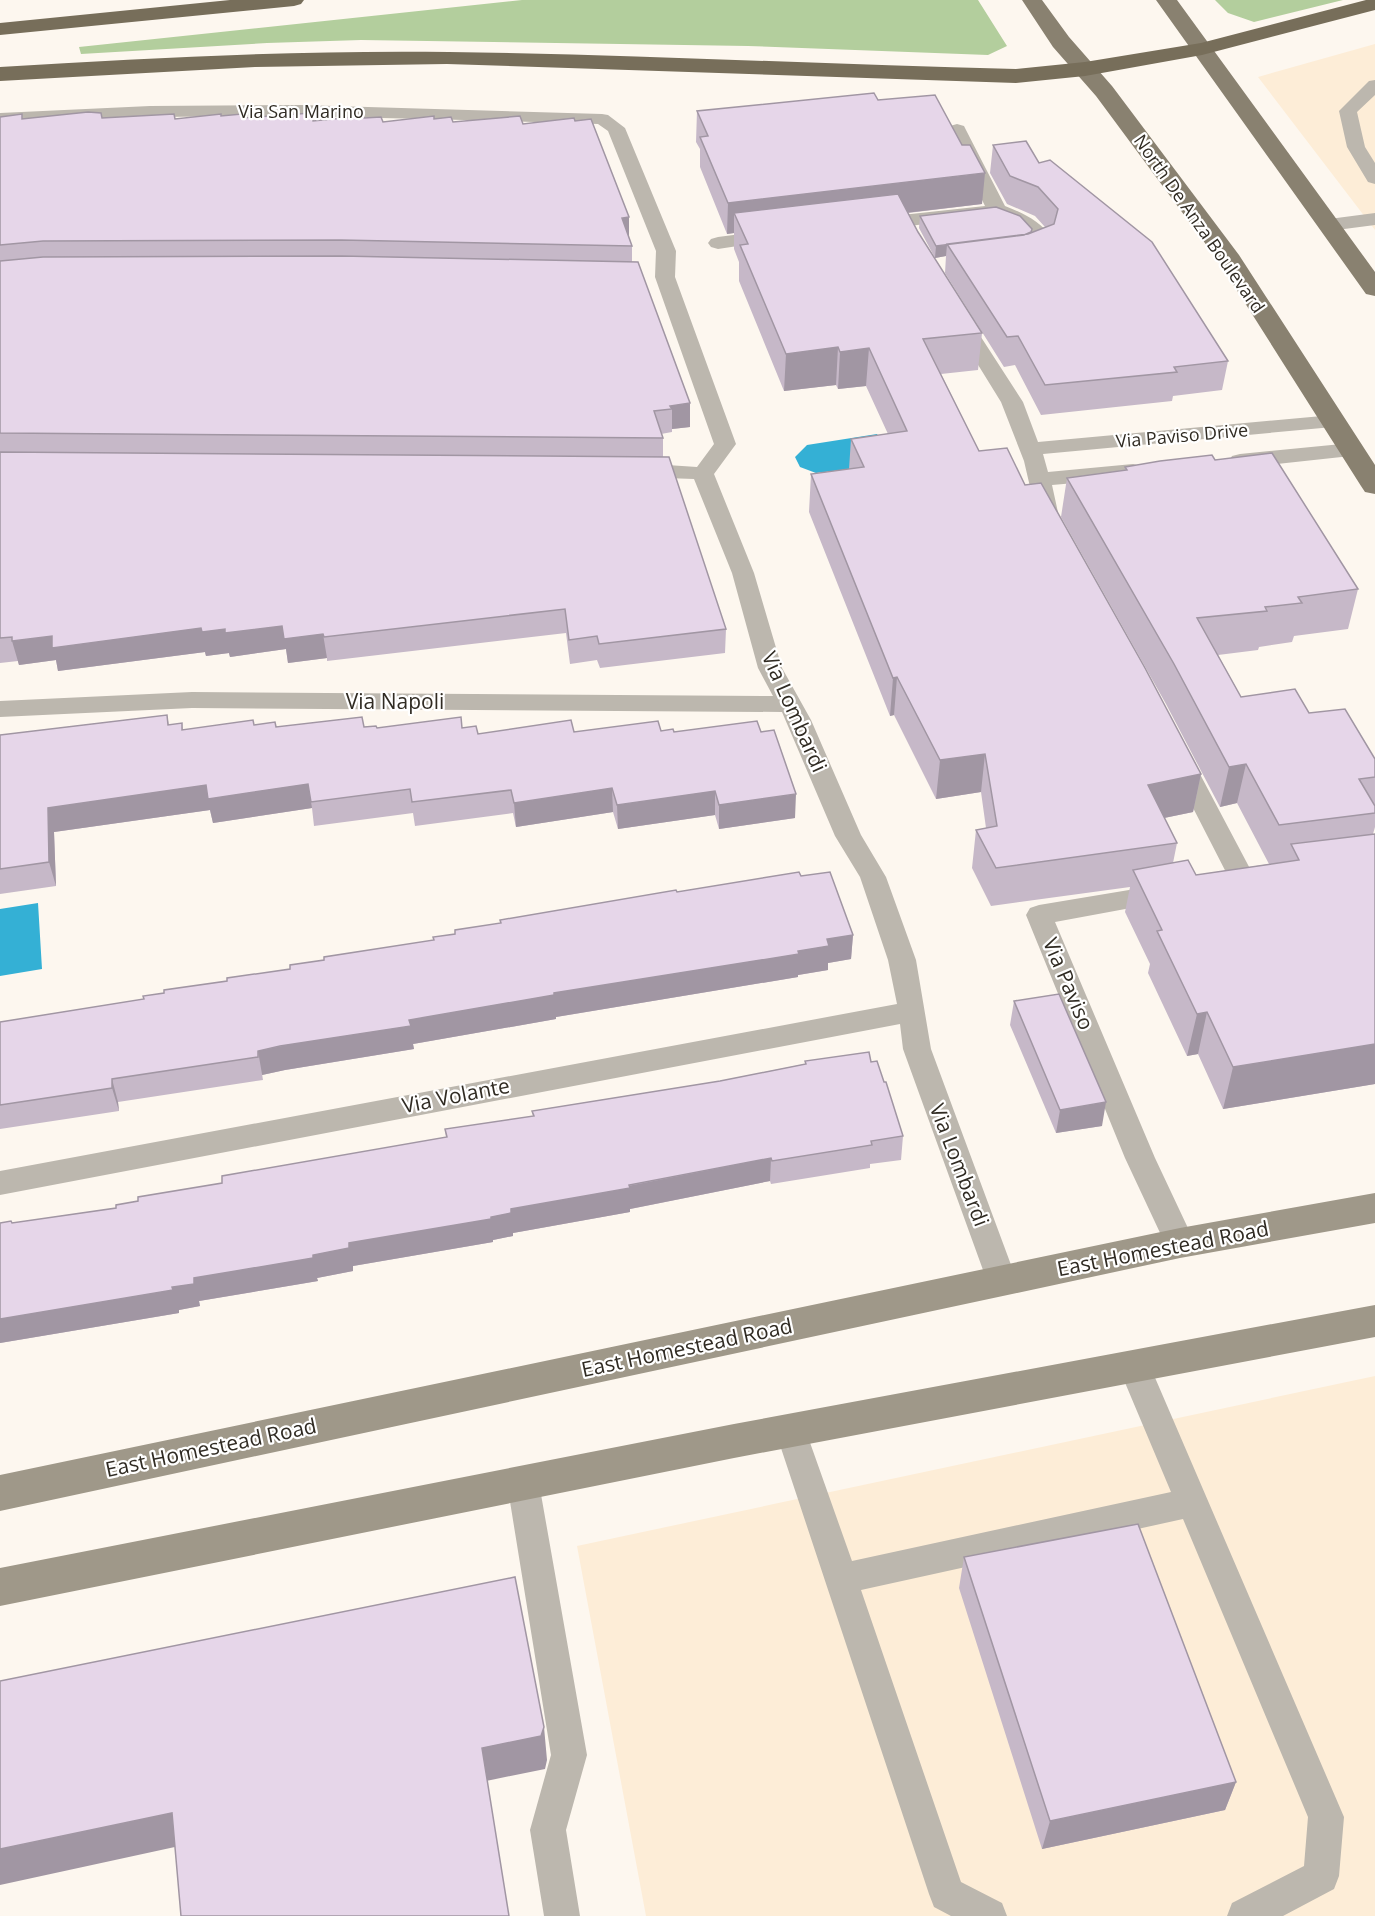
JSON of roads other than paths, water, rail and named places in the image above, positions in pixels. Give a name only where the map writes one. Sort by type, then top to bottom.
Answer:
[{"type":"highway","points":[[0,29],[294,0]]},
{"type":"highway","points":[[0,74],[137,64],[368,59],[521,59],[1016,76],[1085,69],[1202,49],[1375,4]]},
{"type":"main road","name":"North De Anza Boulevard","points":[[1032,0],[1061,42],[1104,91],[1230,260],[1375,486]]},
{"type":"main road","points":[[1166,0],[1372,281]]},
{"type":"main road","name":"East Homestead Road","points":[[0,1493],[1180,1243],[1375,1208]]},
{"type":"main road","points":[[0,1587],[791,1430],[1375,1321]]},
{"type":"lane","points":[[1375,85],[1348,111],[1356,147],[1375,178]]},
{"type":"lane","name":"Via San Marino","points":[[0,117],[72,112],[337,111],[602,119],[616,128],[662,240],[666,251],[655,276],[725,444],[703,474]]},
{"type":"lane","points":[[957,130],[997,210]]},
{"type":"lane","points":[[857,226],[908,231],[997,210],[1027,222],[1043,239],[1041,248],[1024,255],[1003,258]]},
{"type":"lane","points":[[1329,225],[1375,219]]},
{"type":"lane","points":[[718,243],[788,234]]},
{"type":"lane","points":[[952,305],[1012,402],[1031,450],[1045,513],[1056,533]]},
{"type":"lane","name":"Via Paviso Drive","points":[[1208,451],[1333,421]]},
{"type":"lane","name":"Via Paviso Drive","points":[[1039,480],[1149,469],[1134,441]]},
{"type":"lane","name":"Via Paviso Drive","points":[[1031,450],[1134,441],[1208,451],[1352,450]]},
{"type":"lane","points":[[618,470],[680,471],[703,474]]},
{"type":"lane","name":"Via Lombardi","points":[[703,474],[743,573],[770,668],[799,720],[848,836],[873,877],[902,960],[917,1049],[1002,1281]]},
{"type":"lane","name":"Via Napoli","points":[[0,709],[192,700],[790,704]]},
{"type":"lane","points":[[1170,739],[1243,880]]},
{"type":"lane","name":"Via Paviso","points":[[1180,1243],[1140,1158],[1039,915],[1187,890]]},
{"type":"lane","name":"Via Volante","points":[[0,1183],[912,1011]]},
{"type":"lane","points":[[1134,1366],[1326,1817],[1321,1876],[1245,1916]]},
{"type":"lane","points":[[791,1430],[947,1894],[989,1916]]},
{"type":"lane","points":[[524,1483],[568,1755],[548,1830],[562,1916]]},
{"type":"lane","points":[[841,1579],[1192,1502]]},
{"type":"water","points":[[877,434],[888,455],[873,467],[816,473],[800,467],[795,457],[807,445]]},
{"type":"water","points":[[38,903],[42,969],[0,976],[0,909]]}]
